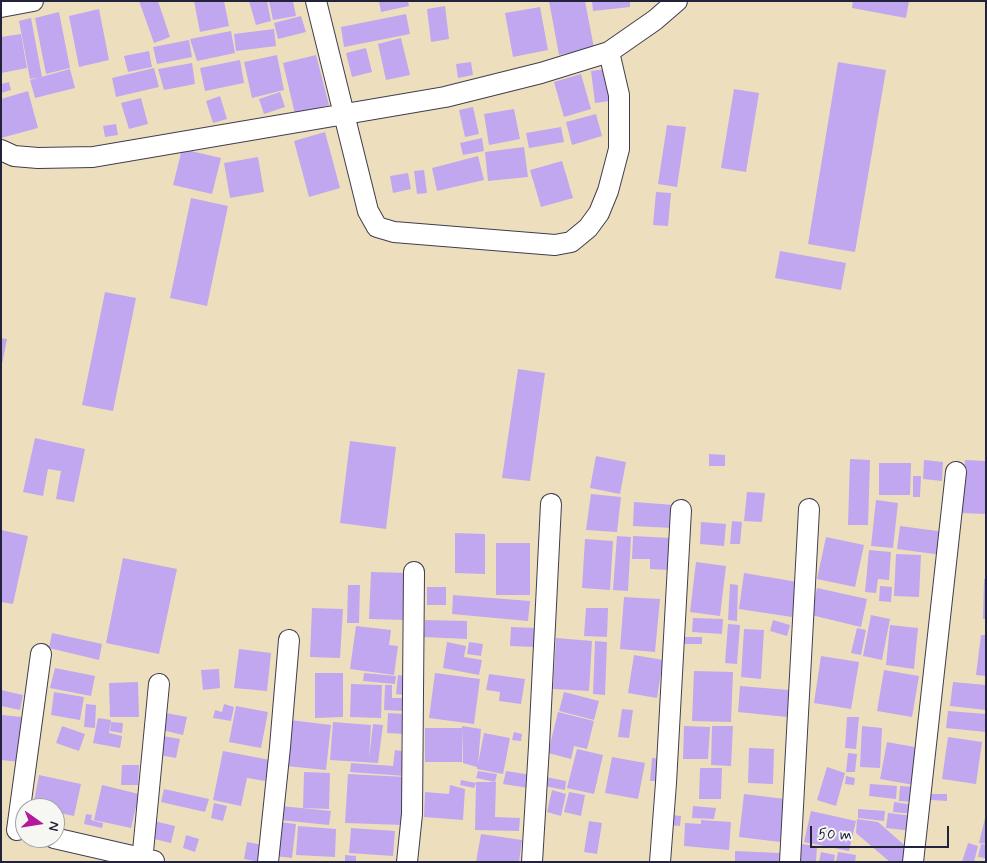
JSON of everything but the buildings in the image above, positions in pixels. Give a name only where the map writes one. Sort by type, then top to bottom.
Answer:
[{"type":"street","points":[[1,7],[33,1]]},
{"type":"street","points":[[316,1],[368,211],[377,226],[394,232],[555,245],[571,242],[588,228],[599,213],[608,191],[619,149],[619,95],[609,52]]},
{"type":"street","points":[[1,150],[14,156],[22,157],[92,157],[454,95],[541,74],[609,52],[655,20],[677,1]]},
{"type":"street","points":[[913,862],[956,472]]},
{"type":"street","points":[[532,862],[551,504]]},
{"type":"street","points":[[790,862],[809,509]]},
{"type":"street","points":[[660,862],[681,510]]},
{"type":"street","points":[[407,862],[412,814],[414,572]]},
{"type":"street","points":[[268,862],[289,640]]},
{"type":"street","points":[[14,829],[41,654]]},
{"type":"street","points":[[65,841],[147,861],[159,684]]}]
